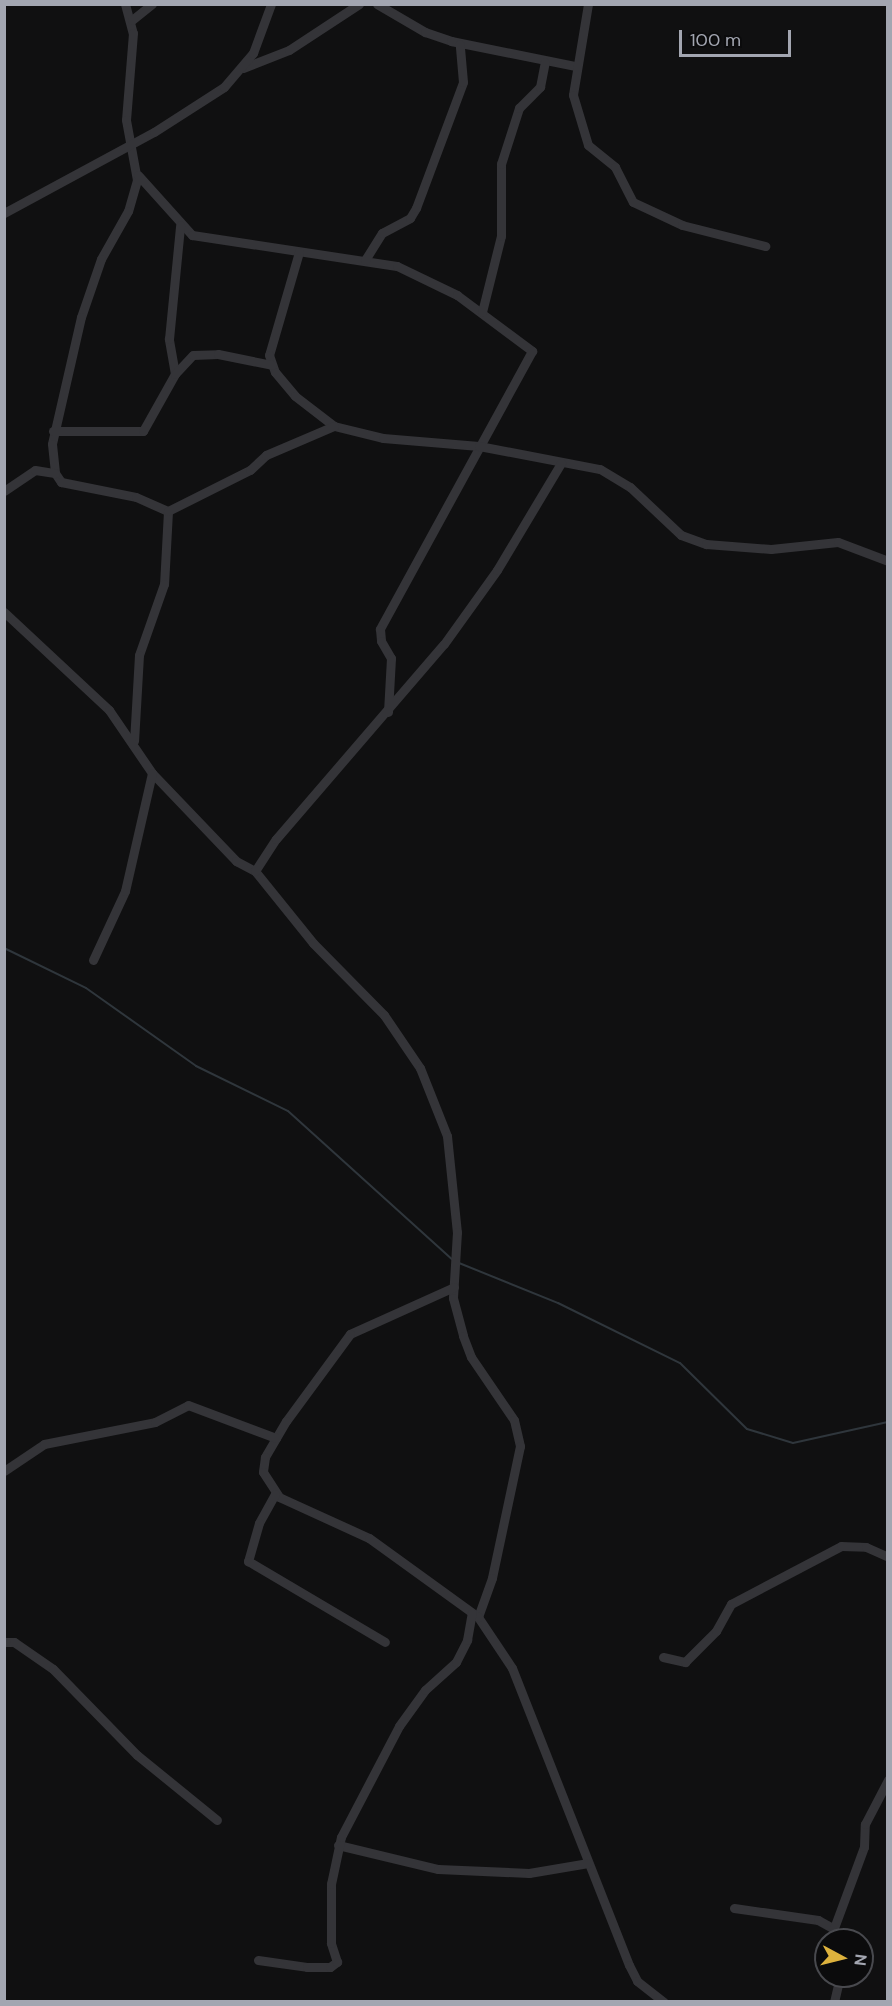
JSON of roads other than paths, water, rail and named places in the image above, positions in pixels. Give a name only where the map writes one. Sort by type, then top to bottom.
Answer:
[{"type":"street","points":[[125,4],[132,20],[128,144],[138,175],[180,226],[208,240],[365,260],[421,276],[482,312],[532,351],[380,629],[381,641],[391,658],[388,712]]},
{"type":"street","points":[[132,20],[152,4]]},
{"type":"street","points":[[4,213],[224,87],[242,68],[271,4]]},
{"type":"street","points":[[242,68],[289,50],[359,4]]},
{"type":"street","points":[[377,4],[425,32],[460,44],[575,66]]},
{"type":"street","points":[[588,4],[575,66],[573,95],[584,138],[624,178],[633,202],[682,225],[765,246]]},
{"type":"street","points":[[365,260],[382,233],[410,218],[416,208],[463,82],[460,44]]},
{"type":"street","points":[[482,312],[501,236],[501,164],[519,108],[540,87],[545,62]]},
{"type":"street","points":[[138,175],[128,211],[101,258],[81,317],[53,431],[55,473],[64,484],[136,497],[168,511]]},
{"type":"street","points":[[175,374],[169,339],[180,226]]},
{"type":"street","points":[[299,252],[269,355],[272,365],[295,396],[334,426],[383,438],[479,446],[610,473],[681,535],[706,544],[771,549],[838,542],[888,561]]},
{"type":"street","points":[[53,431],[143,430],[175,374],[193,356],[200,354],[272,365]]},
{"type":"street","points":[[168,511],[250,470],[266,455],[334,426]]},
{"type":"street","points":[[255,871],[276,839],[388,712],[497,570],[561,463]]},
{"type":"street","points":[[4,491],[35,470],[55,473]]},
{"type":"street","points":[[134,744],[139,655],[164,584],[168,511]]},
{"type":"street","points":[[4,612],[109,710],[152,773],[236,861],[255,871],[314,943],[384,1015],[420,1068],[447,1136],[458,1232],[454,1287],[471,1357],[514,1420],[520,1446],[492,1578],[475,1615],[468,1640],[456,1662],[425,1690],[399,1726],[338,1845],[331,1884],[331,1943],[337,1962],[330,1967],[307,1967],[258,1960]]},
{"type":"street","points":[[93,960],[125,891],[152,773]]},
{"type":"street","points":[[454,1287],[350,1334],[276,1438],[263,1472],[275,1494],[382,1545],[475,1615],[512,1668],[629,1965],[637,1981],[660,2000]]},
{"type":"street","points":[[4,1471],[44,1444],[154,1422],[188,1405],[276,1438]]},
{"type":"street","points":[[275,1494],[259,1523],[248,1561],[385,1642]]},
{"type":"street","points":[[663,1657],[686,1662],[716,1631],[730,1604],[842,1546],[866,1547],[888,1557]]},
{"type":"street","points":[[4,1642],[14,1642],[53,1669],[137,1755],[217,1820]]},
{"type":"street","points":[[834,1928],[861,1857],[868,1814],[888,1780]]},
{"type":"street","points":[[338,1845],[438,1869],[529,1873],[588,1863]]},
{"type":"street","points":[[734,1908],[818,1920],[832,1928]]},
{"type":"waterway","points":[[4,948],[86,988],[196,1066],[288,1111],[452,1259]]},
{"type":"waterway","points":[[459,1263],[558,1303],[680,1363],[747,1429],[793,1443],[888,1422]]}]
